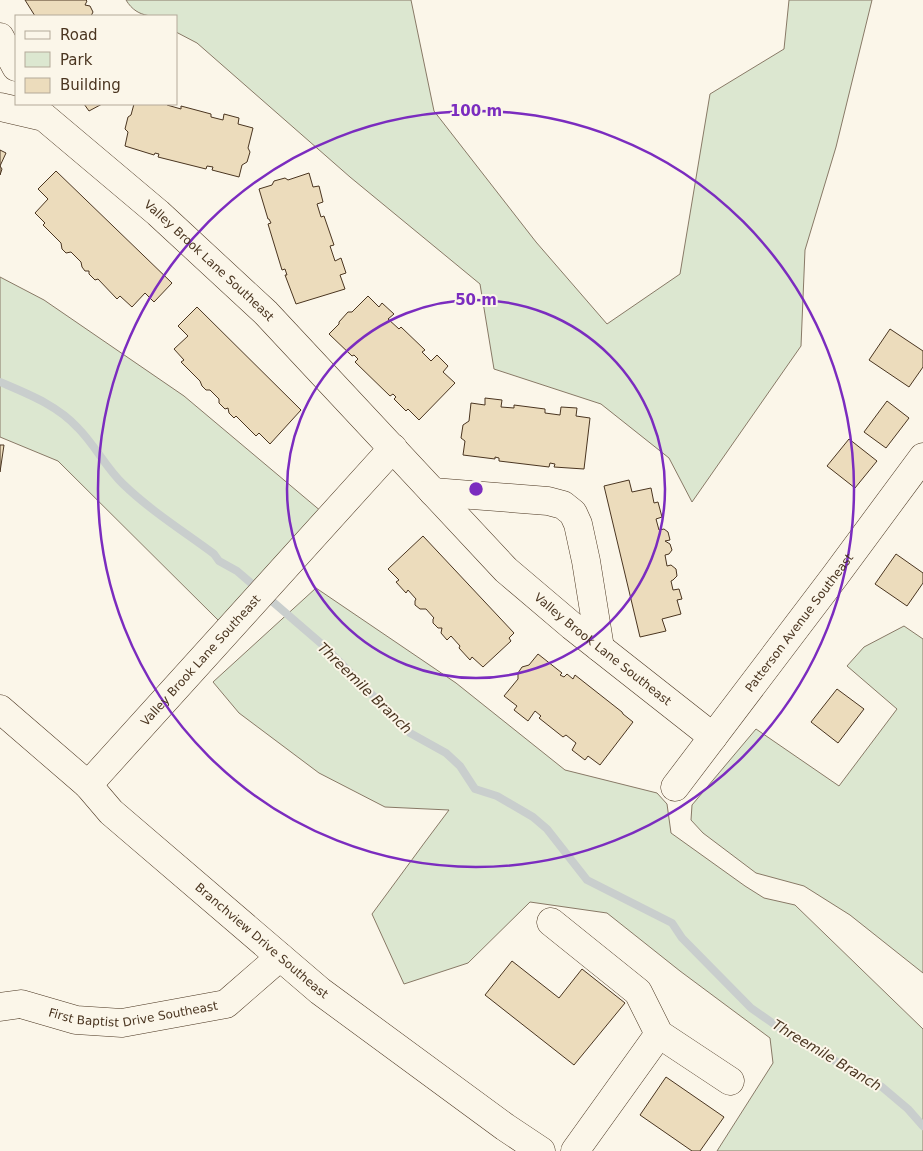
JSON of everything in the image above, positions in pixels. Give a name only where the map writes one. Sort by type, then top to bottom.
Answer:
[{"type":"street","points":[[0,37],[15,65]]},
{"type":"street","name":"Valley Brook Lane Southeast","points":[[0,107],[40,110],[158,213],[266,313],[506,570],[600,648],[713,737]]},
{"type":"street","name":"Valley Brook Lane Southeast","points":[[88,785],[393,448]]},
{"type":"street","name":"Patterson Avenue Southeast","points":[[675,787],[923,457]]},
{"type":"street","points":[[433,492],[548,501],[563,505],[573,513],[578,524],[586,561],[600,648]]},
{"type":"street","name":"Branchview Drive Southeast","points":[[0,709],[88,785],[111,812],[280,957],[328,996],[505,1127],[541,1151]]},
{"type":"street","points":[[551,922],[638,992],[659,1034],[730,1081]]},
{"type":"street","name":"First Baptist Drive Southeast","points":[[0,1007],[21,1004],[76,1020],[122,1023],[226,1004],[280,957]]},
{"type":"street","points":[[575,1151],[659,1034]]},
{"type":"green space","points":[[126,0],[411,0],[434,111],[536,242],[607,324],[680,274],[710,94],[784,49],[789,0],[872,0],[836,147],[805,250],[801,346],[692,502],[669,458],[601,404],[494,369],[480,284],[350,177],[197,43],[178,33],[178,15],[145,15],[136,11]]},
{"type":"green space","points":[[0,277],[44,300],[184,396],[322,512],[219,621],[58,461],[0,437]]},
{"type":"green space","points":[[316,588],[456,683],[565,770],[657,793],[667,804],[671,833],[764,898],[795,905],[923,1029],[923,1151],[717,1151],[773,1063],[770,1038],[680,971],[607,913],[530,902],[468,963],[404,984],[372,914],[449,810],[385,807],[319,773],[239,713],[213,682]]},
{"type":"green space","points":[[904,626],[923,639],[923,973],[850,915],[804,886],[756,873],[703,833],[691,820],[692,805],[756,729],[839,786],[897,709],[847,666],[864,647]]},
{"type":"building","points":[[25,0],[86,0],[85,5],[90,6],[93,12],[92,15],[34,15]]},
{"type":"building","points":[[85,105],[100,105],[89,111]]},
{"type":"building","points":[[134,105],[167,105],[181,109],[181,106],[211,114],[211,117],[223,120],[224,114],[239,118],[238,124],[253,128],[247,162],[242,165],[239,177],[212,170],[213,167],[207,166],[206,169],[158,157],[159,154],[155,153],[154,155],[125,146],[128,132],[125,129],[128,117],[131,115]]},
{"type":"building","points":[[0,150],[6,153],[0,166]]},
{"type":"building","points":[[56,171],[172,283],[154,302],[145,293],[132,307],[120,296],[117,299],[98,279],[95,280],[89,274],[89,271],[85,271],[81,262],[71,252],[66,253],[62,249],[61,243],[43,225],[45,223],[35,213],[48,199],[38,189]]},
{"type":"building","points":[[309,173],[313,187],[319,186],[323,202],[317,204],[321,217],[324,216],[334,245],[330,246],[335,261],[341,258],[346,273],[340,275],[345,289],[296,304],[285,275],[287,275],[285,269],[282,270],[268,224],[271,223],[259,189],[272,185],[274,181],[285,178],[288,180]]},
{"type":"building","points":[[368,296],[379,307],[382,303],[394,314],[388,319],[399,329],[401,327],[425,350],[422,352],[431,361],[437,355],[448,366],[443,372],[455,383],[419,420],[394,399],[396,397],[393,394],[390,396],[355,362],[358,359],[354,355],[352,356],[329,334],[348,312],[352,312]]},
{"type":"building","points":[[197,307],[301,410],[270,444],[259,433],[256,436],[236,416],[234,418],[229,413],[228,408],[225,409],[219,403],[219,399],[210,390],[206,390],[200,381],[181,362],[184,360],[174,349],[188,336],[178,326]]},
{"type":"building","points":[[890,329],[923,351],[923,367],[909,387],[869,360]]},
{"type":"building","points":[[485,398],[502,400],[501,407],[514,408],[514,405],[545,409],[545,413],[560,415],[561,407],[577,408],[576,416],[590,418],[584,469],[554,467],[555,464],[550,463],[549,467],[499,461],[499,458],[495,457],[495,459],[463,455],[465,441],[461,438],[463,425],[469,421],[471,403],[485,405]]},
{"type":"building","points":[[887,401],[909,418],[886,448],[864,432]]},
{"type":"building","points":[[849,439],[877,461],[855,488],[827,466]]},
{"type":"building","points":[[0,445],[4,445],[0,472]]},
{"type":"building","points":[[629,480],[632,492],[651,488],[654,503],[658,502],[662,517],[656,519],[659,530],[664,529],[668,532],[670,540],[665,541],[670,544],[672,550],[669,554],[665,555],[667,566],[671,565],[676,569],[677,576],[671,581],[673,590],[679,589],[682,599],[677,600],[681,614],[662,619],[666,631],[640,637],[604,486]]},
{"type":"building","points":[[423,536],[514,633],[509,638],[511,641],[483,667],[472,657],[470,660],[451,636],[447,640],[441,633],[442,628],[438,628],[433,623],[434,618],[426,609],[420,609],[415,605],[416,599],[408,590],[406,593],[396,582],[399,580],[388,569]]},
{"type":"building","points":[[896,554],[923,573],[923,583],[907,606],[875,584]]},
{"type":"building","points":[[538,654],[562,673],[560,675],[564,677],[567,674],[573,679],[575,675],[633,722],[600,765],[588,756],[585,760],[572,750],[576,743],[566,735],[563,737],[539,718],[541,716],[535,711],[528,721],[514,710],[517,706],[504,696],[518,679],[518,673],[522,667],[529,665]]},
{"type":"building","points":[[837,689],[864,709],[838,743],[811,722]]},
{"type":"building","points":[[512,961],[559,998],[582,969],[625,1003],[574,1065],[485,995]]},
{"type":"building","points":[[666,1077],[724,1117],[700,1151],[692,1151],[640,1115]]},
{"type":"waterway","name":"Threemile Branch","points":[[0,382],[42,401],[70,420],[117,478],[134,494],[214,554],[219,561],[237,571],[324,646],[410,733],[446,753],[460,766],[475,789],[497,796],[533,817],[547,829],[587,880],[672,923],[682,938],[751,1008],[794,1038],[882,1087],[908,1109],[923,1126]]}]
